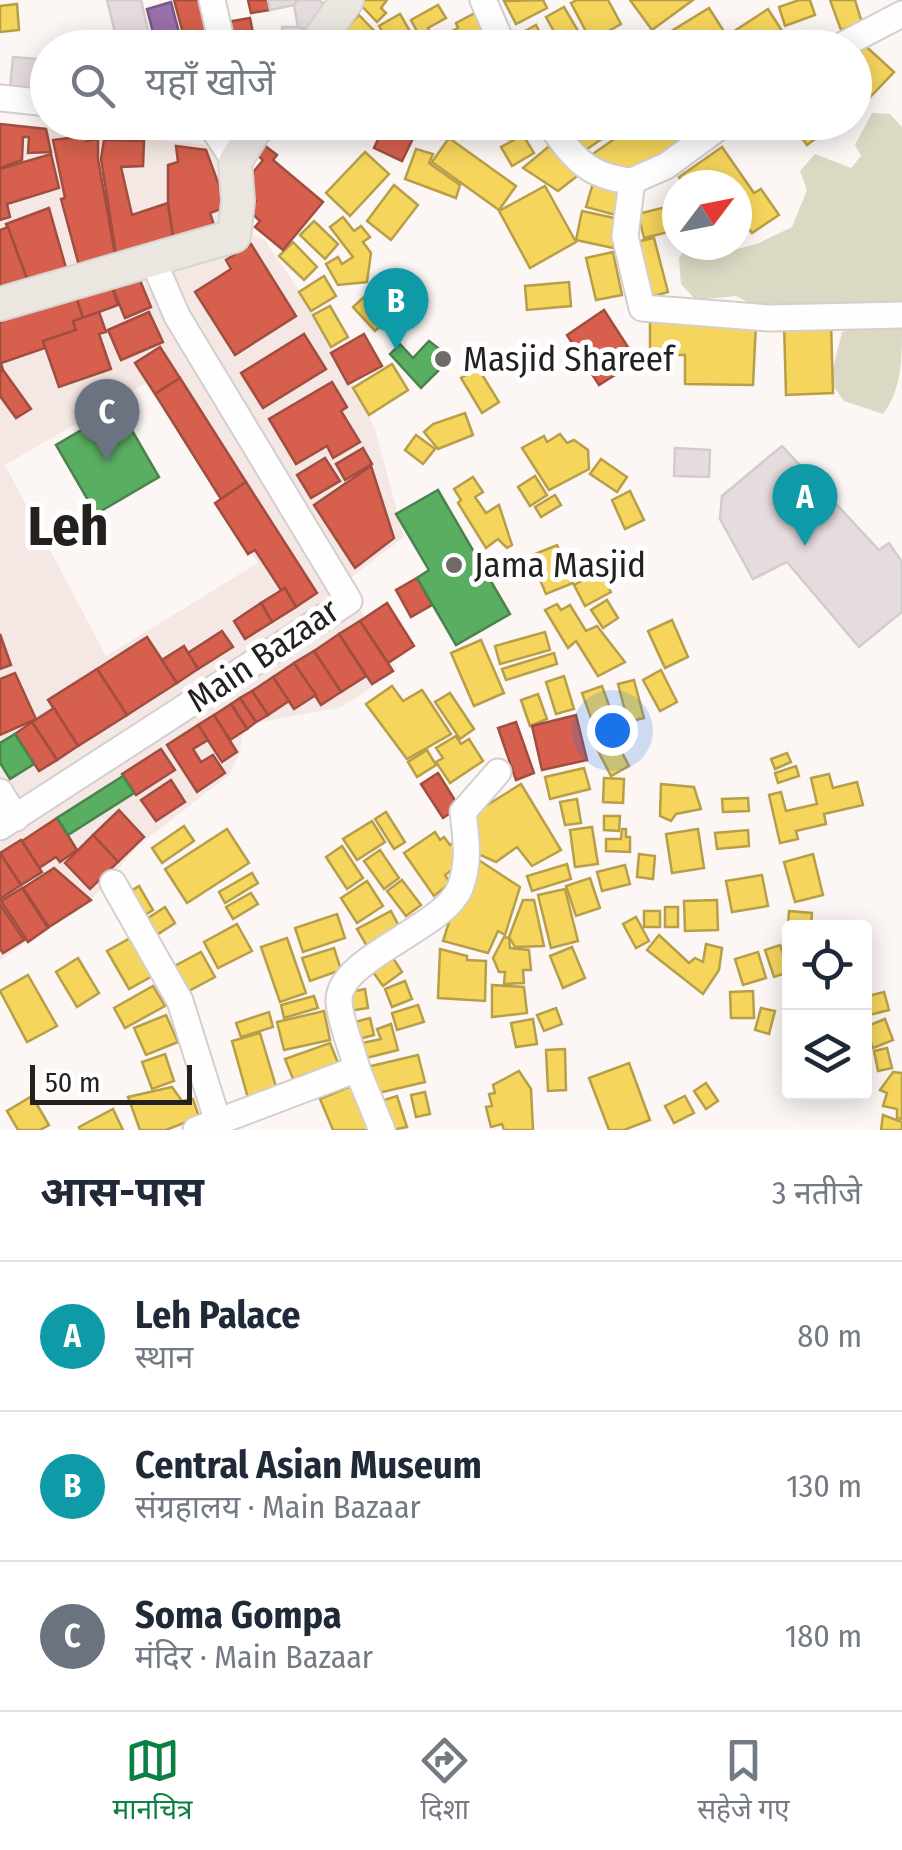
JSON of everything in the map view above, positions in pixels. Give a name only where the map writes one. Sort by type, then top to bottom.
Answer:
[{"type":"main road","points":[[328,30],[348,0]]},
{"type":"main road","points":[[0,304],[234,236],[247,140]]},
{"type":"street","points":[[212,0],[219,30]]},
{"type":"street","points":[[482,0],[496,30]]},
{"type":"street","points":[[871,30],[902,14]]},
{"type":"street","points":[[0,98],[30,100]]},
{"type":"street","points":[[563,140],[587,169],[607,179],[632,182],[666,166],[701,140]]},
{"type":"street","points":[[632,182],[625,236],[642,308],[769,318],[902,316]]},
{"type":"street","name":"Main Bazaar","points":[[8,822],[350,601],[176,316],[152,258]]},
{"type":"street","points":[[382,1130],[357,1069],[338,999],[348,978],[459,892],[468,857],[463,812],[498,772]]},
{"type":"street","points":[[0,792],[8,822]]},
{"type":"street","points":[[113,883],[180,1001],[207,1126],[357,1069]]},
{"type":"shaded area","points":[[872,113],[890,114],[902,127],[902,307],[759,308],[736,296],[696,300],[681,284],[679,260],[752,260],[752,245],[792,227],[807,190],[800,171],[815,154],[851,168],[861,156],[855,145],[858,140],[872,140]]},
{"type":"shaded area","points":[[0,125],[30,128],[30,140],[160,140],[203,144],[217,158],[227,225],[264,239],[329,334],[375,429],[404,537],[344,583],[397,670],[342,707],[255,723],[243,732],[240,752],[229,775],[139,845],[93,898],[0,960]],"holes":[[[148,382],[258,563],[106,656],[5,465]]]},
{"type":"shaded area","points":[[902,323],[897,384],[883,414],[844,401],[830,381],[842,332],[868,324]]},
{"type":"building: आवास","points":[[387,0],[381,8],[386,13],[377,22],[359,3]]},
{"type":"building: आवास","points":[[543,0],[547,8],[516,24],[504,1]]},
{"type":"building: आवास","points":[[608,0],[621,24],[610,30],[585,30],[571,3]]},
{"type":"building: आवास","points":[[630,0],[693,0],[652,30]]},
{"type":"building: आवास","points":[[810,0],[815,15],[785,26],[779,7]]},
{"type":"building: आवास","points":[[830,0],[855,0],[862,23],[841,30]]},
{"type":"building: आवास","points":[[17,4],[19,30],[0,32],[0,6]]},
{"type":"building: आवास","points":[[438,5],[446,18],[429,30],[416,30],[411,20]]},
{"type":"building: आवास","points":[[564,7],[577,30],[553,30],[546,17]]},
{"type":"building: आवास","points":[[709,8],[723,30],[673,30]]},
{"type":"building: आवास","points":[[768,9],[781,30],[736,30]]},
{"type":"building: आवास","points":[[475,13],[484,30],[454,30],[458,28],[456,23]]},
{"type":"building: आवास","points":[[400,14],[409,30],[381,30],[379,26]]},
{"type":"building: आवास","points":[[359,15],[373,30],[345,30]]},
{"type":"building: आवास","points":[[872,52],[894,72],[872,95]]},
{"type":"building: आवास","points":[[448,140],[452,140],[516,186],[499,210],[432,162]]},
{"type":"building: आवास","points":[[514,140],[526,140],[534,153],[512,166],[501,147]]},
{"type":"building: आवास","points":[[569,140],[600,140],[580,154]]},
{"type":"building: आवास","points":[[613,140],[687,141],[637,176],[587,158]]},
{"type":"building: आवास","points":[[554,142],[581,173],[558,191],[523,168]]},
{"type":"building: आवास","points":[[722,147],[738,170],[689,170]]},
{"type":"building: आवास","points":[[416,149],[433,154],[429,163],[460,185],[456,198],[405,179]]},
{"type":"building: आवास","points":[[365,152],[389,174],[350,216],[326,193]]},
{"type":"building: आवास","points":[[593,183],[625,192],[619,216],[586,207]]},
{"type":"building: आवास","points":[[394,185],[418,205],[391,240],[367,221]]},
{"type":"building: आवास","points":[[545,186],[576,242],[530,268],[499,211]]},
{"type":"building: आवास","points":[[761,189],[779,215],[752,233],[752,190],[754,193]]},
{"type":"building: आवास","points":[[662,208],[662,234],[644,238],[638,214]]},
{"type":"building: आवास","points":[[582,211],[619,219],[613,248],[576,240]]},
{"type":"building: आवास","points":[[343,217],[354,231],[361,226],[370,237],[363,242],[371,253],[367,282],[338,285],[326,264],[338,257],[342,264],[353,257],[330,227]]},
{"type":"building: आवास","points":[[314,221],[338,244],[325,259],[300,235]]},
{"type":"building: आवास","points":[[654,238],[668,292],[650,297],[635,242]]},
{"type":"building: आवास","points":[[293,242],[317,267],[304,280],[279,256]]},
{"type":"building: आवास","points":[[613,252],[622,295],[596,300],[586,258]]},
{"type":"building: आवास","points":[[324,276],[336,296],[311,311],[299,292]]},
{"type":"building: आवास","points":[[569,282],[571,306],[527,310],[525,286]]},
{"type":"building: आवास","points":[[378,284],[400,308],[375,331],[353,307]]},
{"type":"building: आवास","points":[[330,306],[348,337],[331,347],[313,315]]},
{"type":"building: आवास","points":[[650,321],[756,323],[753,385],[685,384],[685,355],[650,355]]},
{"type":"building: आवास","points":[[831,321],[833,393],[786,395],[784,323]]},
{"type":"building: आवास","points":[[392,364],[408,390],[369,415],[353,388]]},
{"type":"building: आवास","points":[[478,368],[499,402],[482,413],[461,378]]},
{"type":"building: आवास","points":[[465,413],[473,435],[438,449],[424,432],[433,424]]},
{"type":"building: आवास","points":[[560,434],[567,443],[574,440],[588,450],[589,469],[549,490],[522,448],[544,436],[547,442]]},
{"type":"building: आवास","points":[[416,435],[435,449],[423,464],[405,450]]},
{"type":"building: आवास","points":[[601,459],[627,477],[617,492],[590,474]]},
{"type":"building: आवास","points":[[535,476],[547,495],[530,506],[518,487]]},
{"type":"building: आवास","points":[[473,477],[483,492],[475,497],[486,513],[499,505],[512,545],[507,548],[498,539],[486,548],[458,503],[461,500],[454,489]]},
{"type":"building: आवास","points":[[630,491],[644,520],[625,529],[612,500]]},
{"type":"building: आवास","points":[[555,495],[561,505],[541,517],[535,507]]},
{"type":"building: आवास","points":[[557,545],[573,583],[546,594],[530,556]]},
{"type":"building: आवास","points":[[599,571],[611,592],[585,606],[574,585]]},
{"type":"building: आवास","points":[[607,600],[618,618],[603,628],[591,610]]},
{"type":"building: आवास","points":[[557,604],[561,610],[570,605],[586,631],[597,626],[625,662],[598,676],[576,641],[568,648],[545,610]]},
{"type":"building: आवास","points":[[672,620],[688,657],[665,668],[648,631]]},
{"type":"building: आवास","points":[[545,632],[550,650],[500,664],[495,646]]},
{"type":"building: आवास","points":[[481,640],[504,693],[474,706],[451,653]]},
{"type":"building: आवास","points":[[554,653],[557,664],[506,680],[502,669]]},
{"type":"building: आवास","points":[[661,670],[677,702],[660,711],[643,680]]},
{"type":"building: आवास","points":[[564,676],[574,709],[556,714],[546,682]]},
{"type":"building: आवास","points":[[634,680],[644,718],[628,722],[618,684]]},
{"type":"building: आवास","points":[[392,686],[403,701],[422,690],[451,734],[407,759],[366,704]]},
{"type":"building: आवास","points":[[602,686],[615,722],[595,729],[582,693]]},
{"type":"building: आवास","points":[[450,693],[474,729],[460,739],[435,702]]},
{"type":"building: आवास","points":[[538,694],[547,719],[530,726],[521,700]]},
{"type":"building: आवास","points":[[613,735],[629,766],[611,776],[595,745]]},
{"type":"building: आवास","points":[[456,736],[461,744],[469,739],[483,761],[450,783],[436,762],[443,758],[436,748]]},
{"type":"building: आवास","points":[[427,750],[436,765],[417,777],[408,762]]},
{"type":"building: आवास","points":[[787,753],[791,762],[775,769],[771,759]]},
{"type":"building: आवास","points":[[796,766],[799,776],[778,783],[775,773]]},
{"type":"building: आवास","points":[[584,768],[590,789],[550,799],[545,777]]},
{"type":"building: आवास","points":[[829,774],[833,788],[857,782],[863,805],[824,814],[826,824],[796,831],[798,839],[780,843],[769,795],[781,792],[786,811],[817,804],[811,778]]},
{"type":"building: आवास","points":[[604,778],[624,779],[623,803],[603,802]]},
{"type":"building: आवास","points":[[521,784],[561,850],[532,866],[517,847],[496,862],[469,850],[468,817]]},
{"type":"building: आवास","points":[[661,784],[694,787],[701,809],[676,814],[671,821],[660,816]]},
{"type":"building: आवास","points":[[748,798],[749,811],[723,812],[722,799]]},
{"type":"building: आवास","points":[[577,799],[581,823],[565,825],[560,802]]},
{"type":"building: आवास","points":[[386,812],[405,842],[394,849],[375,819]]},
{"type":"building: आवास","points":[[604,816],[620,816],[619,831],[604,830]]},
{"type":"building: आवास","points":[[372,821],[385,842],[357,860],[343,839]]},
{"type":"building: आवास","points":[[184,826],[194,841],[162,863],[152,848]]},
{"type":"building: आवास","points":[[592,827],[598,864],[575,867],[570,830]]},
{"type":"building: आवास","points":[[227,829],[249,863],[187,903],[165,869]]},
{"type":"building: आवास","points":[[622,829],[630,837],[630,852],[606,851],[606,839],[621,839]]},
{"type":"building: आवास","points":[[698,829],[704,868],[672,873],[666,834]]},
{"type":"building: आवास","points":[[748,830],[749,846],[717,849],[715,833]]},
{"type":"building: आवास","points":[[435,832],[440,840],[444,837],[450,845],[454,842],[453,869],[445,875],[450,883],[434,896],[404,853]]},
{"type":"building: आवास","points":[[342,846],[363,878],[347,889],[326,857]]},
{"type":"building: आवास","points":[[380,850],[399,878],[384,889],[364,861]]},
{"type":"building: आवास","points":[[639,854],[655,856],[653,879],[637,877]]},
{"type":"building: आवास","points":[[813,854],[823,895],[795,902],[784,862]]},
{"type":"building: आवास","points":[[477,859],[520,887],[505,935],[498,931],[488,953],[443,941],[455,903]]},
{"type":"building: आवास","points":[[567,864],[571,879],[532,891],[527,876]]},
{"type":"building: आवास","points":[[625,865],[630,884],[602,891],[597,872]]},
{"type":"building: आवास","points":[[252,873],[258,883],[225,903],[219,892]]},
{"type":"building: आवास","points":[[762,875],[768,906],[732,912],[726,881]]},
{"type":"building: आवास","points":[[590,878],[600,908],[576,916],[566,886]]},
{"type":"building: आवास","points":[[402,880],[421,905],[406,916],[387,891]]},
{"type":"building: आवास","points":[[367,881],[383,906],[357,923],[341,898]]},
{"type":"building: आवास","points":[[139,886],[153,910],[138,919],[123,896]]},
{"type":"building: आवास","points":[[565,889],[578,941],[551,948],[538,895]]},
{"type":"building: आवास","points":[[251,893],[258,904],[233,919],[226,907]]},
{"type":"building: आवास","points":[[523,900],[534,900],[544,946],[515,947],[509,937]]},
{"type":"building: आवास","points":[[717,900],[718,930],[685,931],[684,901]]},
{"type":"building: आवास","points":[[165,907],[175,923],[152,938],[142,922]]},
{"type":"building: आवास","points":[[665,907],[678,907],[678,927],[665,927]]},
{"type":"building: आवास","points":[[391,911],[401,930],[368,948],[357,929]]},
{"type":"building: आवास","points":[[644,911],[660,911],[660,927],[644,927]]},
{"type":"building: आवास","points":[[789,911],[812,913],[812,920],[788,920]]},
{"type":"building: आवास","points":[[337,914],[345,938],[303,952],[295,928]]},
{"type":"building: आवास","points":[[636,917],[649,941],[636,948],[623,924]]},
{"type":"building: आवास","points":[[237,924],[252,951],[218,968],[204,942]]},
{"type":"building: आवास","points":[[659,935],[689,963],[695,958],[703,962],[706,944],[722,948],[719,970],[703,994],[647,950]]},
{"type":"building: आवास","points":[[134,936],[156,974],[129,989],[107,951]]},
{"type":"building: आवास","points":[[504,937],[509,938],[510,948],[529,950],[531,970],[523,970],[524,983],[504,984],[505,972],[499,972],[493,958]]},
{"type":"building: आवास","points":[[287,938],[306,993],[280,1002],[261,947]]},
{"type":"building: आवास","points":[[780,945],[782,974],[774,977],[765,950]]},
{"type":"building: आवास","points":[[572,947],[585,978],[563,988],[550,956]]},
{"type":"building: आवास","points":[[334,948],[341,970],[310,981],[302,958]]},
{"type":"building: आवास","points":[[440,949],[467,956],[467,960],[486,961],[485,1001],[438,998]]},
{"type":"building: आवास","points":[[201,952],[215,977],[183,994],[169,969]]},
{"type":"building: आवास","points":[[758,952],[766,978],[743,985],[735,959]]},
{"type":"building: आवास","points":[[78,958],[99,993],[77,1007],[56,972]]},
{"type":"building: आवास","points":[[393,958],[402,972],[383,986],[373,972]]},
{"type":"building: आवास","points":[[28,975],[57,1026],[27,1042],[0,991]]},
{"type":"building: आवास","points":[[405,981],[412,999],[392,1007],[385,989]]},
{"type":"building: आवास","points":[[492,985],[524,987],[527,1013],[492,1017]]},
{"type":"building: आवास","points":[[153,986],[165,1006],[125,1028],[114,1008]]},
{"type":"building: आवास","points":[[365,989],[368,1008],[349,1011],[346,993]]},
{"type":"building: आवास","points":[[753,991],[754,1018],[731,1018],[730,992]]},
{"type":"building: आवास","points":[[884,992],[889,1010],[872,1014],[872,995]]},
{"type":"building: आवास","points":[[314,996],[318,1008],[284,1018],[281,1005]]},
{"type":"building: आवास","points":[[418,1005],[424,1022],[397,1030],[392,1013]]},
{"type":"building: आवास","points":[[556,1008],[562,1024],[544,1031],[537,1015]]},
{"type":"building: आवास","points":[[761,1008],[775,1011],[769,1034],[755,1030]]},
{"type":"building: आवास","points":[[324,1011],[330,1040],[284,1050],[277,1022]]},
{"type":"building: आवास","points":[[269,1012],[273,1027],[241,1037],[236,1023]]},
{"type":"building: आवास","points":[[166,1015],[178,1042],[146,1055],[134,1028]]},
{"type":"building: आवास","points":[[370,1018],[374,1035],[355,1040],[351,1023]]},
{"type":"building: आवास","points":[[533,1019],[537,1044],[516,1047],[511,1023]]},
{"type":"building: आवास","points":[[885,1019],[893,1040],[873,1048],[872,1024]]},
{"type":"building: आवास","points":[[391,1024],[398,1050],[362,1059],[358,1044],[381,1039],[377,1029]]},
{"type":"building: आवास","points":[[260,1033],[277,1090],[248,1098],[232,1041]]},
{"type":"building: आवास","points":[[330,1043],[338,1063],[293,1079],[285,1059]]},
{"type":"building: आवास","points":[[887,1048],[892,1068],[878,1071],[874,1051]]},
{"type":"building: आवास","points":[[565,1049],[566,1090],[548,1091],[546,1050]]},
{"type":"building: आवास","points":[[165,1054],[174,1081],[152,1089],[142,1062]]},
{"type":"building: आवास","points":[[418,1055],[425,1082],[374,1094],[367,1067]]},
{"type":"building: आवास","points":[[629,1063],[650,1120],[624,1130],[609,1130],[589,1078]]},
{"type":"building: आवास","points":[[519,1071],[531,1089],[533,1130],[504,1130],[502,1124],[491,1127],[486,1107],[492,1106],[489,1094],[495,1093],[493,1085]]},
{"type":"building: आवास","points":[[893,1072],[902,1073],[902,1119],[897,1118],[897,1109],[883,1106],[887,1093],[880,1090]]},
{"type":"building: आवास","points":[[706,1083],[718,1101],[706,1109],[694,1091]]},
{"type":"building: आवास","points":[[351,1086],[370,1130],[333,1130],[320,1099]]},
{"type":"building: आवास","points":[[172,1087],[182,1101],[193,1099],[199,1117],[166,1130],[140,1130],[128,1097]]},
{"type":"building: आवास","points":[[425,1092],[430,1114],[416,1117],[411,1095]]},
{"type":"building: आवास","points":[[32,1096],[49,1125],[40,1130],[18,1130],[7,1111]]},
{"type":"building: आवास","points":[[397,1096],[407,1127],[391,1130],[381,1101]]},
{"type":"building: आवास","points":[[685,1096],[694,1113],[674,1123],[665,1106]]},
{"type":"building: आवास","points":[[113,1109],[123,1130],[80,1130],[79,1127]]},
{"type":"building: आवास","points":[[883,1115],[902,1122],[902,1130],[881,1130]]},
{"type":"building: दुकानें","points":[[174,0],[200,0],[208,30],[182,30]]},
{"type":"building: दुकानें","points":[[248,0],[268,0],[270,10],[251,13]]},
{"type":"building: दुकानें","points":[[250,18],[252,30],[229,30],[227,22]]},
{"type":"building: दुकानें","points":[[0,124],[30,127],[30,140],[48,140],[51,152],[28,153],[29,137],[23,137],[22,160],[0,168]]},
{"type":"building: दुकानें","points":[[53,140],[98,140],[116,260],[81,273],[61,199],[65,198]]},
{"type":"building: दुकानें","points":[[104,140],[144,141],[143,166],[121,167],[132,215],[168,203],[174,243],[117,260],[101,159]]},
{"type":"building: दुकानें","points":[[378,140],[412,140],[402,161],[374,148]]},
{"type":"building: दुकानें","points":[[264,145],[277,155],[273,160],[323,202],[283,250],[255,227],[260,221],[248,210],[256,201],[247,194],[246,181],[263,160],[256,154]]},
{"type":"building: दुकानें","points":[[176,146],[206,150],[220,188],[221,209],[210,213],[215,228],[174,243],[168,165],[178,162]]},
{"type":"building: दुकानें","points":[[51,154],[59,188],[7,204],[10,217],[0,220],[0,169]]},
{"type":"building: दुकानें","points":[[49,208],[66,268],[28,281],[6,224]]},
{"type":"building: दुकानें","points":[[8,227],[29,285],[0,295],[0,230]]},
{"type":"building: दुकानें","points":[[251,244],[296,316],[235,355],[195,292],[231,269],[226,260]]},
{"type":"building: दुकानें","points":[[137,273],[151,307],[125,318],[111,284]]},
{"type":"building: दुकानें","points":[[110,282],[118,305],[83,318],[75,294]]},
{"type":"building: दुकानें","points":[[75,294],[83,318],[73,321],[76,330],[43,341],[45,348],[1,363],[0,371],[0,322]]},
{"type":"building: दुकानें","points":[[604,310],[637,361],[599,385],[567,335]]},
{"type":"building: दुकानें","points":[[99,312],[106,332],[99,334],[111,369],[59,387],[43,341],[76,330],[73,321]]},
{"type":"building: दुकानें","points":[[149,312],[163,342],[121,360],[108,330]]},
{"type":"building: दुकानें","points":[[304,334],[326,369],[263,408],[241,373]]},
{"type":"building: दुकानें","points":[[364,334],[382,366],[348,384],[331,353]]},
{"type":"building: दुकानें","points":[[160,347],[180,378],[155,394],[135,363]]},
{"type":"building: दुकानें","points":[[3,370],[31,409],[16,418],[0,396]]},
{"type":"building: दुकानें","points":[[180,378],[246,482],[221,499],[155,394]]},
{"type":"building: दुकानें","points":[[332,382],[347,407],[341,411],[360,442],[333,458],[327,446],[296,464],[269,419]]},
{"type":"building: दुकानें","points":[[363,448],[372,464],[345,480],[336,464]]},
{"type":"building: दुकानें","points":[[325,458],[340,481],[311,498],[297,475]]},
{"type":"building: दुकानें","points":[[371,466],[394,538],[355,568],[314,505]]},
{"type":"building: दुकानें","points":[[246,482],[317,593],[296,607],[255,550],[248,554],[215,503]]},
{"type":"building: दुकानें","points":[[417,578],[432,605],[411,617],[396,590]]},
{"type":"building: दुकानें","points":[[285,588],[296,607],[272,622],[261,603]]},
{"type":"building: दुकानें","points":[[261,603],[272,622],[245,639],[234,621]]},
{"type":"building: दुकानें","points":[[387,603],[414,646],[388,663],[360,621]]},
{"type":"building: दुकानें","points":[[360,621],[393,671],[372,684],[339,634]]},
{"type":"building: दुकानें","points":[[222,631],[233,647],[198,669],[188,653]]},
{"type":"building: दुकानें","points":[[0,634],[11,665],[0,669]]},
{"type":"building: दुकानें","points":[[339,634],[366,676],[341,692],[314,651]]},
{"type":"building: दुकानें","points":[[147,637],[177,683],[127,715],[97,669]]},
{"type":"building: दुकानें","points":[[184,646],[198,669],[177,683],[162,660]]},
{"type":"building: दुकानें","points":[[314,651],[341,692],[321,705],[294,663]]},
{"type":"building: दुकानें","points":[[294,663],[316,695],[294,709],[273,677]]},
{"type":"building: दुकानें","points":[[97,669],[127,715],[78,746],[48,700]]},
{"type":"building: दुकानें","points":[[15,673],[36,719],[0,735],[0,679]]},
{"type":"building: दुकानें","points":[[273,677],[289,701],[268,715],[252,691]]},
{"type":"building: दुकानें","points":[[252,691],[268,715],[256,722],[240,698]]},
{"type":"building: दुकानें","points":[[240,698],[256,722],[247,729],[231,704]]},
{"type":"building: दुकानें","points":[[231,704],[247,729],[230,740],[214,715]]},
{"type":"building: दुकानें","points":[[54,708],[78,746],[57,760],[32,722]]},
{"type":"building: दुकानें","points":[[214,715],[237,752],[222,762],[198,725]]},
{"type":"building: दुकानें","points":[[576,715],[587,760],[542,770],[532,726]]},
{"type":"building: दुकानें","points":[[32,722],[57,760],[39,771],[15,734]]},
{"type":"building: दुकानें","points":[[516,722],[534,773],[516,780],[498,728]]},
{"type":"building: दुकानें","points":[[198,725],[208,740],[193,749],[201,762],[213,755],[225,773],[197,792],[167,745]]},
{"type":"building: दुकानें","points":[[161,749],[175,770],[136,795],[122,774]]},
{"type":"building: दुकानें","points":[[438,773],[459,807],[443,818],[421,784]]},
{"type":"building: दुकानें","points":[[171,780],[185,802],[156,821],[141,800]]},
{"type":"building: दुकानें","points":[[119,810],[144,837],[118,862],[93,835]]},
{"type":"building: दुकानें","points":[[57,818],[77,850],[60,862],[56,857],[39,868],[22,841]]},
{"type":"building: दुकानें","points":[[93,835],[118,862],[90,889],[65,863]]},
{"type":"building: दुकानें","points":[[21,840],[42,872],[21,885],[0,853]]},
{"type":"building: दुकानें","points":[[0,853],[21,885],[0,899]]},
{"type":"building: दुकानें","points":[[54,868],[91,900],[49,927],[23,888]]},
{"type":"building: दुकानें","points":[[22,888],[48,928],[28,942],[1,901]]},
{"type":"building: दुकानें","points":[[0,904],[24,940],[3,953],[0,949]]},
{"type":"building: कार्यालय","points":[[171,2],[178,30],[152,30],[147,9]]},
{"type":"building: सार्वजनिक","points":[[429,341],[451,358],[421,388],[390,354],[400,344],[413,358]]},
{"type":"building: सार्वजनिक","points":[[119,408],[159,477],[96,514],[56,445]]},
{"type":"building: सार्वजनिक","name":"Jama Masjid","points":[[438,490],[510,614],[456,645],[417,578],[429,570],[396,514]]},
{"type":"building: सार्वजनिक","points":[[15,734],[34,764],[10,779],[0,763],[0,743]]},
{"type":"building: सार्वजनिक","points":[[123,776],[134,793],[68,835],[57,818]]},
{"type":"building: अन्य","points":[[107,0],[141,0],[148,30],[114,30]]},
{"type":"building: अन्य","points":[[268,0],[298,0],[294,5],[270,10]]},
{"type":"building: अन्य","points":[[298,0],[319,0],[328,7],[317,30],[309,30],[298,27],[294,5]]},
{"type":"building: अन्य","points":[[282,27],[309,30],[282,30]]},
{"type":"building: अन्य","points":[[13,57],[30,58],[30,90],[10,88]]},
{"type":"building: अन्य","points":[[782,446],[879,550],[889,543],[902,562],[902,612],[859,647],[787,562],[753,579],[720,519],[722,496]]},
{"type":"building: अन्य","points":[[675,448],[710,450],[709,477],[674,476]]},
{"type":"place","name":"Central Asian Museum","points":[[396,350]]},
{"type":"place","name":"Masjid Shareef","points":[[443,359]]},
{"type":"place","name":"Soma Gompa","points":[[107,461]]},
{"type":"place","name":"Leh Palace","points":[[805,546]]},
{"type":"place","name":"Jama Masjid","points":[[454,565]]},
{"type":"district","name":"Leh","points":[[68,527]]}]
